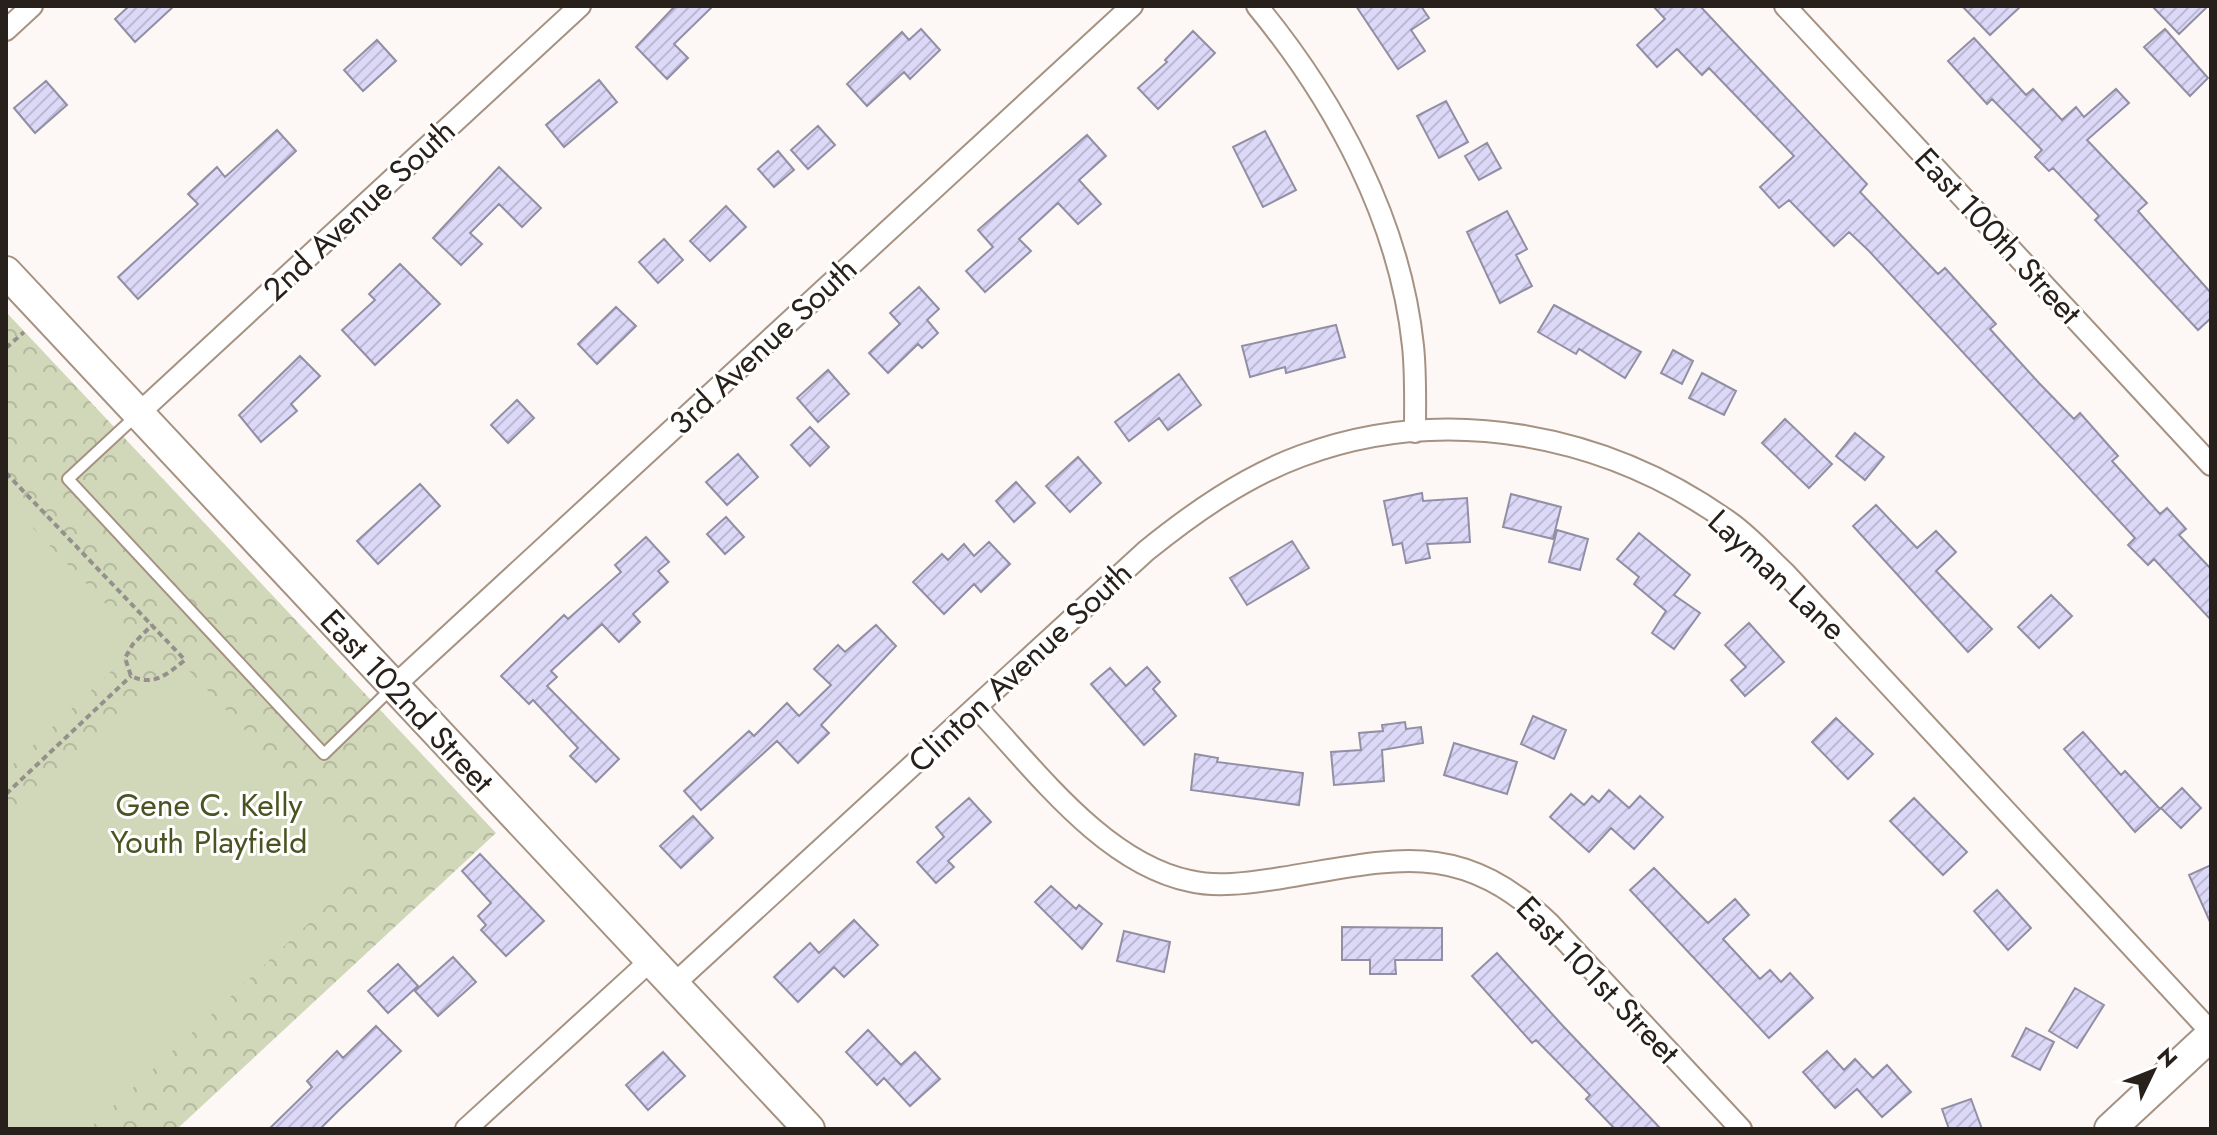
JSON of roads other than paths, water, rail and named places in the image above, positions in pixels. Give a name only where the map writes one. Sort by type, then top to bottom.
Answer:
[{"type":"street","points":[[6,30],[32,6]]},
{"type":"street","name":"2nd Avenue South","points":[[138,414],[580,6]]},
{"type":"street","name":"3rd Avenue South","points":[[394,686],[1132,6]]},
{"type":"street","points":[[1257,6],[1310,76],[1338,122],[1372,193],[1397,268],[1413,345],[1415,432]]},
{"type":"street","name":"East 100th Street","points":[[1785,6],[2211,465]]},
{"type":"street","name":"East 102nd Street","points":[[6,272],[809,1129]]},
{"type":"street","name":"Layman Lane","points":[[1415,432],[1483,430],[1566,443],[1618,459],[1678,489],[1734,525],[1785,573],[2211,1034]]},
{"type":"street","name":"Clinton Avenue South","points":[[673,985],[1146,551],[1193,513],[1300,456],[1358,440],[1415,432]]},
{"type":"street","name":"East 101st Street","points":[[976,707],[1084,821],[1115,847],[1152,868],[1191,882],[1231,884],[1403,859],[1444,864],[1482,874],[1519,895],[1549,923],[1741,1129]]},
{"type":"street","points":[[466,1129],[650,961]]},
{"type":"street","points":[[2110,1129],[2211,1034]]},
{"type":"lane","points":[[138,414],[68,479],[324,754],[394,686]]},
{"type":"park label","name":"Gene C. Kelly Youth Playfield","points":[[209,824]]}]
